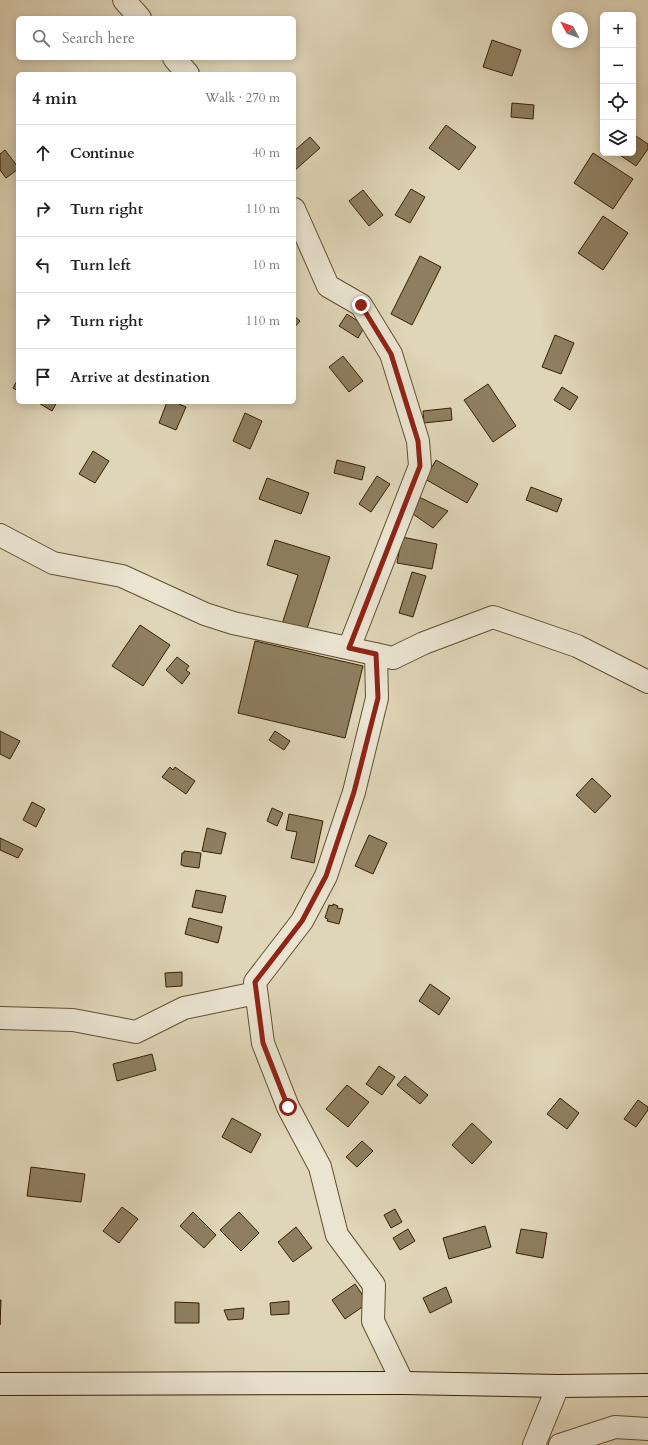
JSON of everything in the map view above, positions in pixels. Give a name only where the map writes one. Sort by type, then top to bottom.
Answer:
[{"type":"street","points":[[124,0],[138,16]]},
{"type":"street","points":[[176,60],[186,72]]},
{"type":"street","points":[[296,214],[328,286],[361,305],[391,354],[418,441],[420,466],[349,648]]},
{"type":"street","points":[[0,535],[53,563],[122,576],[212,617],[233,623],[393,658],[424,643],[493,617],[577,646],[648,682]]},
{"type":"street","points":[[376,654],[378,698],[354,792],[326,876],[302,921],[255,982],[263,1043],[288,1107],[320,1167],[337,1236],[374,1285],[373,1321],[403,1383]]},
{"type":"street","points":[[0,1018],[73,1020],[136,1032],[184,1008],[256,993]]},
{"type":"street","points":[[0,1384],[403,1383],[558,1386],[648,1385]]},
{"type":"street","points":[[534,1445],[558,1386]]},
{"type":"street","points":[[560,1445],[615,1427],[648,1428]]},
{"type":"building","points":[[492,40],[521,50],[512,76],[483,67]]},
{"type":"building","points":[[512,103],[534,105],[533,119],[511,117]]},
{"type":"building","points":[[446,125],[476,147],[459,170],[429,148]]},
{"type":"building","points":[[636,136],[648,144],[648,149],[636,166],[621,156],[636,156]]},
{"type":"building","points":[[310,137],[320,148],[296,169],[296,149]]},
{"type":"building","points":[[5,150],[16,164],[16,170],[6,178],[0,170],[0,154]]},
{"type":"building","points":[[593,153],[633,179],[613,209],[574,183]]},
{"type":"building","points":[[411,189],[425,197],[410,223],[395,215]]},
{"type":"building","points":[[363,190],[383,215],[369,226],[349,201]]},
{"type":"building","points":[[603,216],[628,233],[603,270],[578,253]]},
{"type":"building","points":[[420,256],[441,267],[412,325],[391,314]]},
{"type":"building","points":[[347,314],[365,326],[358,338],[339,326]]},
{"type":"building","points":[[296,318],[300,321],[296,326]]},
{"type":"building","points":[[555,335],[574,343],[561,374],[542,367]]},
{"type":"building","points":[[343,356],[363,381],[349,392],[329,367]]},
{"type":"building","points":[[16,383],[16,390],[13,388]]},
{"type":"building","points":[[488,384],[516,426],[493,442],[464,400]]},
{"type":"building","points":[[562,387],[578,397],[570,410],[554,400]]},
{"type":"building","points":[[40,404],[56,404],[52,411]]},
{"type":"building","points":[[166,404],[179,404],[186,407],[176,430],[159,423]]},
{"type":"building","points":[[451,408],[452,420],[424,423],[423,411]]},
{"type":"building","points":[[245,413],[262,421],[250,449],[233,441]]},
{"type":"building","points":[[93,451],[109,461],[95,483],[79,474]]},
{"type":"building","points":[[337,460],[365,467],[362,480],[334,473]]},
{"type":"building","points":[[436,460],[478,484],[467,503],[425,479]]},
{"type":"building","points":[[377,476],[390,484],[371,512],[359,504]]},
{"type":"building","points":[[267,478],[309,493],[301,514],[259,499]]},
{"type":"building","points":[[531,487],[562,499],[557,512],[526,500]]},
{"type":"building","points":[[419,497],[448,511],[433,528],[413,514]]},
{"type":"building","points":[[402,537],[437,544],[432,569],[397,563]]},
{"type":"building","points":[[275,540],[330,557],[305,635],[281,627],[298,575],[267,565]]},
{"type":"building","points":[[412,572],[426,576],[413,617],[399,613]]},
{"type":"building","points":[[140,625],[170,645],[143,686],[112,666]]},
{"type":"building","points":[[255,641],[363,666],[345,738],[238,713]]},
{"type":"building","points":[[177,657],[189,666],[186,670],[190,673],[182,684],[166,670]]},
{"type":"building","points":[[0,731],[20,741],[10,759],[0,754]]},
{"type":"building","points":[[275,731],[290,741],[284,750],[269,740]]},
{"type":"building","points":[[170,767],[173,770],[175,767],[195,781],[186,794],[162,777]]},
{"type":"building","points":[[592,778],[611,796],[595,813],[576,795]]},
{"type":"building","points":[[32,802],[45,809],[36,827],[23,820]]},
{"type":"building","points":[[272,808],[283,813],[277,826],[267,821]]},
{"type":"building","points":[[289,814],[323,821],[314,863],[291,858],[297,832],[286,830]]},
{"type":"building","points":[[207,828],[226,833],[221,854],[202,851]]},
{"type":"building","points":[[369,835],[387,843],[373,874],[355,866]]},
{"type":"building","points":[[0,838],[23,849],[18,858],[0,850]]},
{"type":"building","points":[[184,851],[201,853],[199,868],[181,865],[182,853],[184,853]]},
{"type":"building","points":[[196,890],[226,896],[222,913],[192,907]]},
{"type":"building","points":[[333,904],[338,906],[337,908],[343,909],[339,924],[327,921],[328,919],[325,918],[329,905],[333,906]]},
{"type":"building","points":[[189,918],[222,927],[218,943],[185,934]]},
{"type":"building","points":[[182,972],[182,986],[166,987],[165,973]]},
{"type":"building","points":[[430,984],[450,998],[439,1015],[419,1001]]},
{"type":"building","points":[[152,1054],[156,1070],[117,1081],[113,1064]]},
{"type":"building","points":[[379,1066],[395,1077],[382,1095],[366,1084]]},
{"type":"building","points":[[405,1076],[428,1095],[420,1104],[397,1085]]},
{"type":"building","points":[[347,1085],[369,1102],[348,1127],[326,1109]]},
{"type":"building","points":[[560,1098],[579,1113],[567,1129],[547,1114]]},
{"type":"building","points":[[638,1100],[648,1107],[648,1110],[636,1127],[624,1119]]},
{"type":"building","points":[[232,1118],[261,1134],[251,1153],[222,1137]]},
{"type":"building","points":[[472,1123],[492,1142],[472,1164],[452,1145]]},
{"type":"building","points":[[362,1141],[373,1151],[357,1167],[346,1157]]},
{"type":"building","points":[[31,1167],[85,1174],[81,1202],[27,1196]]},
{"type":"building","points":[[122,1207],[138,1219],[119,1243],[103,1231]]},
{"type":"building","points":[[395,1209],[402,1222],[391,1228],[384,1215]]},
{"type":"building","points":[[193,1212],[216,1235],[204,1248],[180,1226]]},
{"type":"building","points":[[239,1212],[259,1233],[241,1251],[220,1230]]},
{"type":"building","points":[[485,1226],[491,1247],[449,1259],[443,1238]]},
{"type":"building","points":[[296,1227],[312,1248],[293,1262],[278,1242]]},
{"type":"building","points":[[408,1229],[415,1241],[400,1250],[393,1238]]},
{"type":"building","points":[[521,1229],[547,1233],[543,1258],[516,1253]]},
{"type":"building","points":[[355,1284],[368,1303],[345,1319],[332,1300]]},
{"type":"building","points":[[446,1287],[452,1302],[430,1313],[423,1298]]},
{"type":"building","points":[[0,1300],[1,1300],[0,1325]]},
{"type":"building","points":[[289,1301],[289,1314],[271,1315],[270,1303]]},
{"type":"building","points":[[175,1302],[199,1303],[199,1323],[175,1323]]},
{"type":"building","points":[[244,1308],[243,1319],[228,1320],[224,1310]]},
{"type":"route","points":[[288,1107],[263,1043],[255,982],[302,921],[326,876],[354,792],[378,698],[376,654],[349,648],[420,466],[418,441],[391,354],[361,305]]}]
